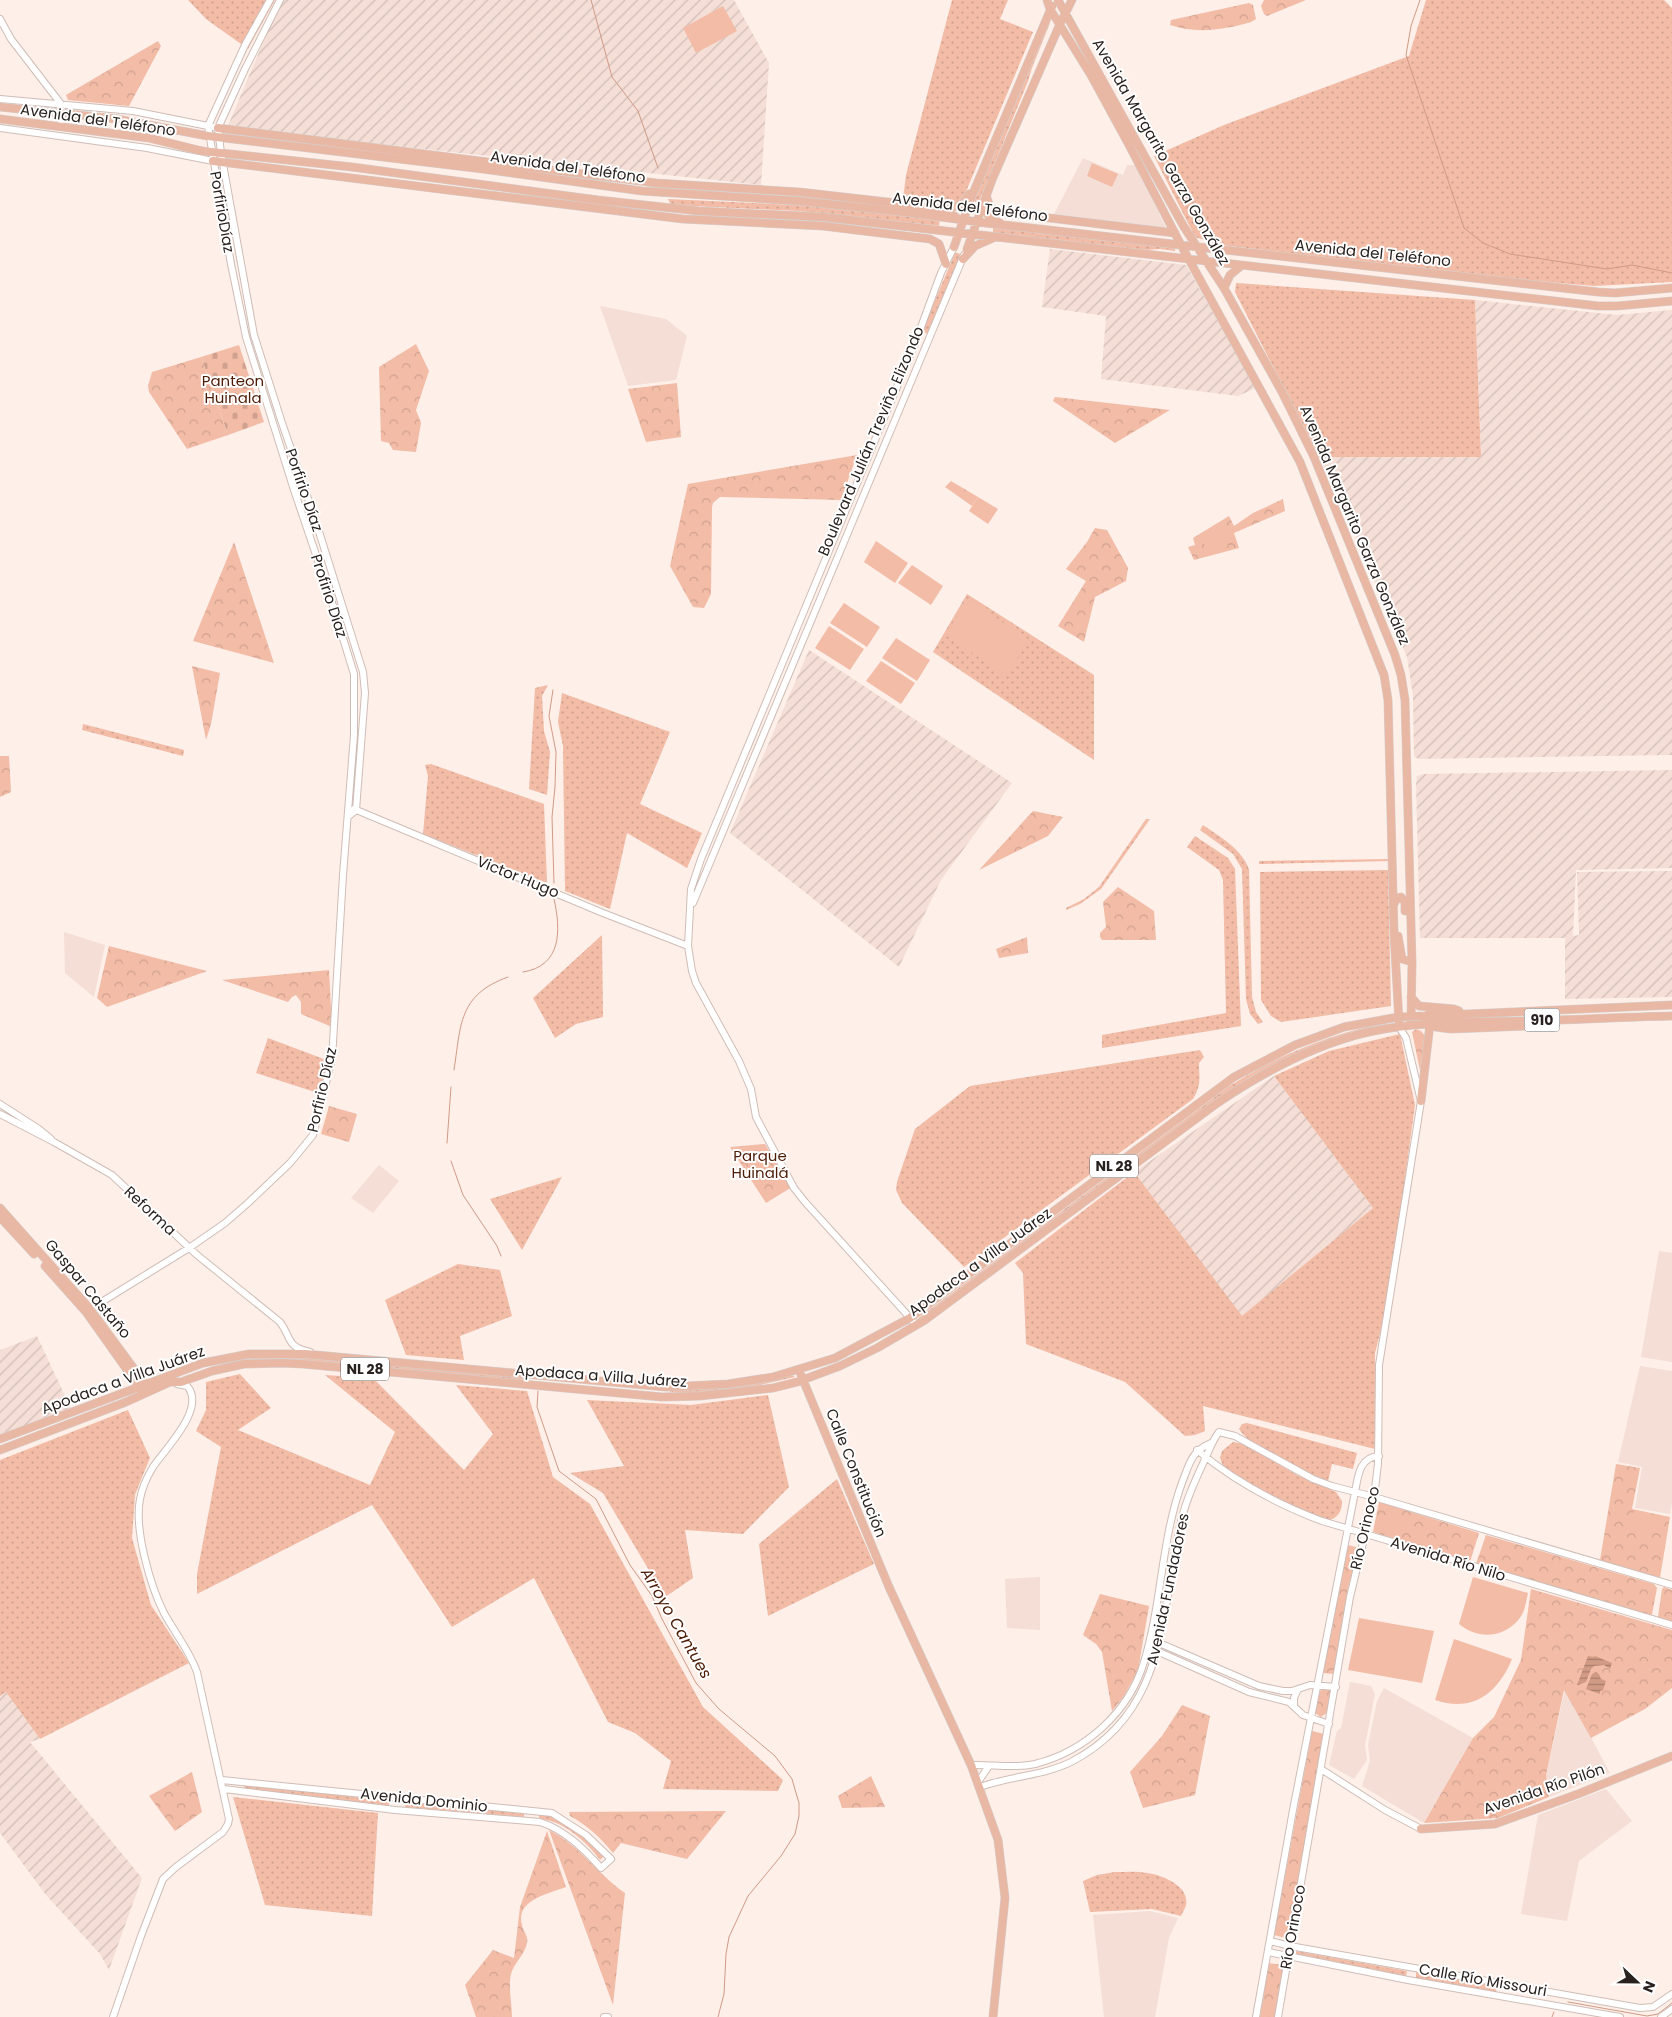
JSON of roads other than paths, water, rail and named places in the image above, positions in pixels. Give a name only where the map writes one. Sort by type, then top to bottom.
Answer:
[{"type":"main road","name":"Avenida Margarito Garza González","points":[[1047,0],[1050,9],[1128,143],[1181,245],[1300,462],[1384,675],[1387,690],[1389,728],[1393,907],[1399,1026]]},
{"type":"main road","name":"Avenida Margarito Garza González","points":[[1056,0],[1066,13],[1196,247],[1224,288],[1282,392],[1314,457],[1395,655],[1402,676],[1405,700],[1412,962],[1411,1025]]},
{"type":"main road","name":"Boulevard Julián Treviño Elizondo","points":[[954,247],[962,219],[1050,9],[1056,0]]},
{"type":"main road","name":"Boulevard Julián Treviño Elizondo","points":[[967,250],[985,198],[1072,0]]},
{"type":"main road","name":"Avenida del Teléfono","points":[[0,107],[135,121],[208,136],[664,194],[905,208],[976,222],[1598,292],[1615,293],[1672,288]]},
{"type":"main road","name":"Avenida del Teléfono","points":[[0,119],[149,138],[211,152],[222,157],[372,170],[664,208],[806,216],[901,231],[959,233],[1000,237],[1598,306],[1672,301]]},
{"type":"main road","points":[[218,128],[597,176],[691,186],[800,192],[905,208],[945,210],[956,207],[965,201],[987,151],[994,143]]},
{"type":"main road","points":[[333,151],[335,142]]},
{"type":"main road","points":[[213,160],[222,157],[370,179],[663,216],[901,231],[935,241],[942,249],[946,264]]},
{"type":"main road","points":[[370,179],[372,170]]},
{"type":"main road","points":[[597,176],[598,200]]},
{"type":"main road","points":[[799,201],[800,192]]},
{"type":"main road","points":[[663,216],[664,194]]},
{"type":"main road","points":[[985,198],[984,209],[987,215],[1004,225]]},
{"type":"main road","points":[[985,198],[990,207],[999,212],[1175,233]]},
{"type":"main road","points":[[648,214],[649,205]]},
{"type":"main road","points":[[945,210],[962,219]]},
{"type":"main road","points":[[751,213],[752,222]]},
{"type":"main road","points":[[963,259],[980,243],[1000,237]]},
{"type":"main road","points":[[1224,288],[1228,278],[1241,266]]},
{"type":"main road","points":[[1393,907],[1397,898],[1402,897],[1406,933],[1411,942]]},
{"type":"main road","points":[[1394,934],[1399,939],[1402,959],[1412,962]]},
{"type":"main road","points":[[1411,997],[1419,1006],[1429,1011],[1430,1024],[1421,1101]]},
{"type":"main road","name":"910","points":[[1411,1016],[1429,1011],[1463,1013],[1672,1006]]},
{"type":"main road","name":"Apodaca a Villa Juárez","points":[[0,1450],[145,1389],[188,1368],[232,1356],[279,1353],[321,1356],[666,1387],[688,1387],[755,1380],[799,1370],[835,1358],[910,1318],[1234,1077],[1282,1050],[1323,1034],[1369,1022],[1411,1016]]},
{"type":"main road","name":"910","points":[[1411,1025],[1672,1016]]},
{"type":"main road","points":[[1430,1024],[1451,1029],[1672,1020]]},
{"type":"main road","name":"Apodaca a Villa Juárez","points":[[0,1439],[145,1389],[169,1382],[181,1382],[212,1371],[244,1364],[282,1363],[662,1397],[757,1391],[803,1380],[840,1366],[917,1326],[1242,1086],[1266,1072],[1332,1043],[1367,1032],[1411,1025]]},
{"type":"main road","name":"Gaspar Castaño","points":[[0,1208],[88,1310],[145,1389]]},
{"type":"main road","name":"Gaspar Castaño","points":[[0,1217],[88,1310]]},
{"type":"main road","name":"Calle Constitución","points":[[799,1370],[889,1587],[971,1765],[998,1840],[1005,1898],[993,2017]]},
{"type":"main road","name":"Avenida Río Pilón","points":[[1421,1829],[1495,1824],[1578,1794],[1672,1756]]},
{"type":"street","points":[[208,126],[236,64],[270,0]]},
{"type":"street","points":[[0,99],[133,111],[218,128],[280,0]]},
{"type":"street","points":[[0,20],[11,39],[61,104],[60,127]]},
{"type":"street","name":"PorfirioDíaz","points":[[208,126],[208,136],[231,264]]},
{"type":"street","points":[[0,128],[147,148],[213,160]]},
{"type":"street","name":"Porfirio Díaz","points":[[88,1310],[189,1248],[248,1203],[290,1163],[313,1135],[332,1059],[343,875],[365,693],[363,672],[254,335],[218,128]]},
{"type":"street","name":"Boulevard Julián Treviño Elizondo","points":[[694,892],[701,859],[954,247]]},
{"type":"street","name":"Boulevard Julián Treviño Elizondo","points":[[694,892],[967,250]]},
{"type":"street","name":"Profirio Díaz","points":[[231,264],[246,337],[354,674],[352,808]]},
{"type":"street","name":"Victor Hugo","points":[[352,808],[688,946]]},
{"type":"street","points":[[694,892],[688,946],[689,962],[696,982],[734,1052],[751,1089],[756,1117],[799,1196],[917,1326]]},
{"type":"street","points":[[1406,1038],[1411,1025]]},
{"type":"street","name":"Río Orinoco","points":[[1278,2017],[1336,1687],[1350,1596],[1374,1497],[1379,1365],[1421,1101],[1406,1038],[1399,1026]]},
{"type":"street","points":[[0,1104],[39,1129],[54,1142]]},
{"type":"street","name":"Reforma","points":[[0,1114],[112,1175],[189,1248],[280,1322],[286,1330],[289,1340],[296,1348],[321,1356]]},
{"type":"street","points":[[113,2017],[163,1879],[223,1832],[228,1824],[229,1815],[197,1672],[190,1654],[161,1607],[139,1535],[139,1504],[146,1481],[191,1412],[192,1398],[190,1388],[184,1384],[169,1382]]},
{"type":"street","name":"Avenida Fundadores","points":[[979,1784],[1051,1770],[1069,1762],[1101,1742],[1126,1717],[1139,1698],[1157,1652],[1182,1518],[1189,1494],[1206,1458],[1211,1442],[1219,1432],[1235,1436],[1312,1479],[1355,1492]]},
{"type":"street","name":"Avenida Fundadores","points":[[971,1765],[1018,1766],[1037,1763],[1064,1754],[1096,1734],[1119,1710],[1130,1694],[1139,1675],[1148,1648],[1175,1508],[1185,1476],[1197,1450],[1211,1442]]},
{"type":"street","name":"Avenida Río Nilo","points":[[1197,1450],[1249,1487],[1298,1512],[1347,1530],[1672,1625]]},
{"type":"street","name":"Río Orinoco","points":[[1256,2017],[1355,1492],[1363,1463],[1376,1456]]},
{"type":"street","points":[[1355,1492],[1672,1585]]},
{"type":"street","points":[[1150,1639],[1259,1686],[1283,1691],[1310,1685],[1336,1687]]},
{"type":"street","points":[[1148,1648],[1250,1692],[1281,1700],[1294,1706],[1303,1715],[1329,1724]]},
{"type":"street","points":[[1294,1706],[1294,1698],[1298,1689]]},
{"type":"street","points":[[979,1784],[989,1766]]},
{"type":"street","points":[[1321,1769],[1385,1810],[1421,1829]]},
{"type":"street","name":"Avenida Dominio","points":[[222,1780],[552,1813],[586,1835],[611,1859],[601,1868],[576,1842],[555,1828],[540,1822],[395,1810],[224,1790]]},
{"type":"street","name":"Calle Río Missouri","points":[[1270,1941],[1640,2008],[1653,2007],[1672,1994]]},
{"type":"street","name":"Calle Río Missouri","points":[[1268,1952],[1620,2017]]},
{"type":"street","points":[[1661,2017],[1672,2009]]},
{"type":"waterway","name":"Arroyo Cantues","points":[[591,0],[612,77],[638,111],[658,168]]},
{"type":"waterway","points":[[1420,0],[1411,26],[1406,55],[1464,228],[1483,243],[1510,254],[1607,269],[1632,265],[1672,273]]},
{"type":"waterway","name":"Arroyo Cantues","points":[[553,690],[549,716],[556,752],[552,817],[554,883]]},
{"type":"waterway","name":"Arroyo Cantues","points":[[523,972],[536,968],[545,962],[552,954],[556,945],[558,923],[554,899]]},
{"type":"waterway","name":"Arroyo Cantues","points":[[454,1070],[461,1026],[471,1002],[479,993],[492,984],[508,977]]},
{"type":"waterway","name":"Arroyo Cantues","points":[[447,1143],[451,1087]]},
{"type":"waterway","name":"Arroyo Cantues","points":[[451,1161],[463,1195],[497,1246],[501,1256]]},
{"type":"waterway","name":"Arroyo Cantues","points":[[538,1391],[537,1407],[559,1471],[596,1499],[630,1565],[652,1596],[696,1683],[719,1709],[775,1756],[792,1779],[799,1803],[799,1816],[795,1834],[781,1856],[748,1896],[729,1937],[726,1954],[724,1994],[718,2017]]},
{"type":"waterway","points":[[1568,2002],[1647,2016],[1658,2014],[1672,2003]]},
{"type":"waterway","points":[[1552,2017],[1554,2012]]},
{"type":"park label","name":"Panteon Huinala","points":[[233,390]]},
{"type":"park label","name":"Parque Huinalá","points":[[760,1164]]}]
